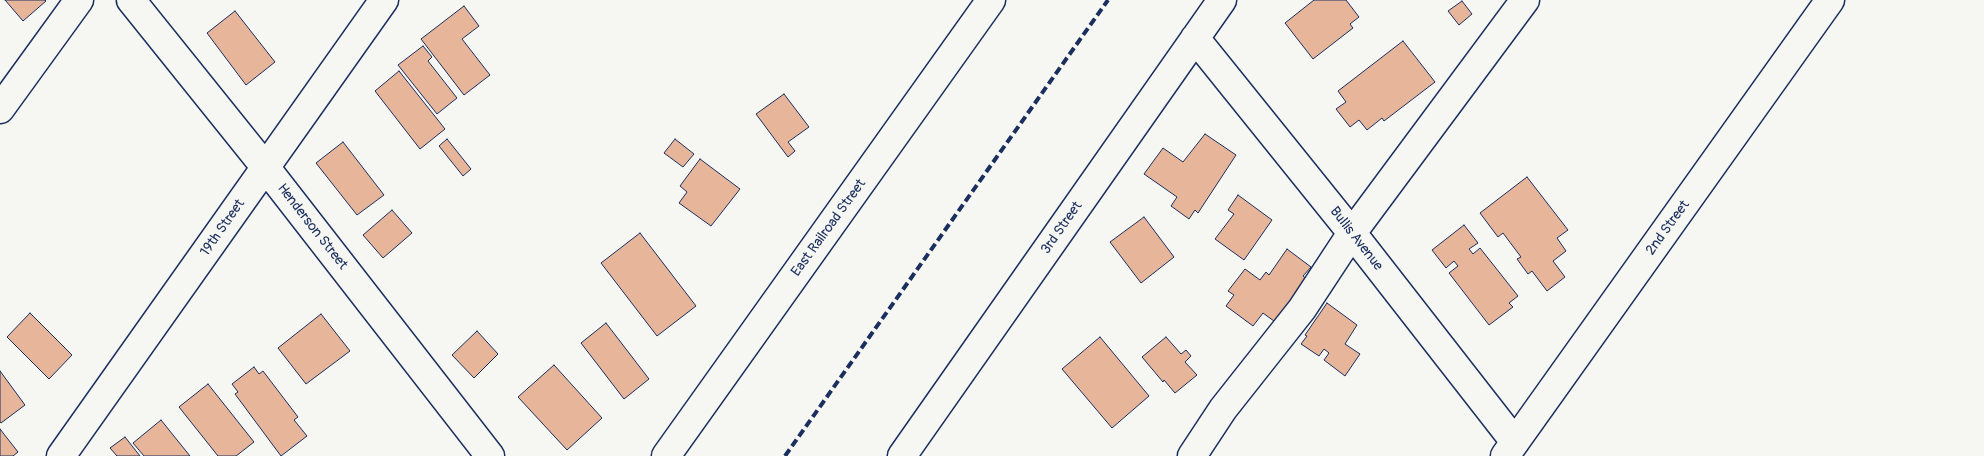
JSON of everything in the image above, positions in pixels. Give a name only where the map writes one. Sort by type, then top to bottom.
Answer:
[{"type":"street","points":[[0,109],[79,0]]},
{"type":"street","name":"Henderson Street","points":[[131,0],[266,168],[490,456]]},
{"type":"street","name":"19th Street","points":[[61,456],[384,0]]},
{"type":"street","name":"East Railroad Street","points":[[666,456],[991,0]]},
{"type":"street","name":"3rd Street","points":[[902,456],[1222,0]]},
{"type":"street","points":[[1192,456],[1223,409],[1302,309],[1352,233],[1525,0]]},
{"type":"street","name":"2nd Street","points":[[1510,449],[1830,0]]},
{"type":"street","name":"Bullis Avenue","points":[[1195,38],[1352,233],[1510,449]]},
{"type":"building","points":[[5,0],[45,0],[46,1],[23,21]]},
{"type":"building","points":[[1314,0],[1346,0],[1359,17],[1350,24],[1353,28],[1313,59],[1285,23]]},
{"type":"building","points":[[1462,1],[1472,14],[1459,25],[1448,11]]},
{"type":"building","points":[[464,6],[479,26],[462,39],[490,75],[464,95],[421,39]]},
{"type":"building","points":[[235,11],[275,62],[246,85],[207,33]]},
{"type":"building","points":[[1403,41],[1435,82],[1384,121],[1382,118],[1367,130],[1359,120],[1350,127],[1336,109],[1346,102],[1338,91]]},
{"type":"building","points":[[423,46],[432,57],[428,61],[457,98],[437,114],[398,65]]},
{"type":"building","points":[[399,71],[445,129],[420,149],[375,91]]},
{"type":"building","points":[[784,94],[809,127],[788,142],[795,151],[788,157],[756,114]]},
{"type":"building","points":[[1205,134],[1236,155],[1198,213],[1195,210],[1189,219],[1171,206],[1177,197],[1144,174],[1163,148],[1183,162]]},
{"type":"building","points":[[447,139],[471,169],[463,176],[439,146]]},
{"type":"building","points":[[675,139],[694,154],[683,167],[664,153]]},
{"type":"building","points":[[343,142],[384,195],[357,215],[316,163]]},
{"type":"building","points":[[700,159],[740,189],[711,226],[679,203],[687,192],[680,186]]},
{"type":"building","points":[[1527,177],[1568,230],[1557,238],[1566,251],[1553,261],[1565,277],[1547,291],[1532,271],[1528,274],[1517,259],[1521,257],[1503,233],[1498,237],[1480,213]]},
{"type":"building","points":[[1238,195],[1272,220],[1244,260],[1215,239],[1234,214],[1228,210]]},
{"type":"building","points":[[392,210],[412,233],[383,258],[363,235]]},
{"type":"building","points":[[1144,217],[1174,257],[1141,283],[1110,242]]},
{"type":"building","points":[[1464,225],[1478,243],[1469,249],[1473,254],[1480,248],[1518,296],[1509,303],[1513,307],[1489,325],[1449,273],[1458,266],[1454,261],[1446,268],[1432,250]]},
{"type":"building","points":[[640,233],[696,306],[657,336],[601,263]]},
{"type":"building","points":[[1287,249],[1311,267],[1303,276],[1309,281],[1278,324],[1263,313],[1253,326],[1226,306],[1234,295],[1228,291],[1245,269],[1260,280],[1266,272],[1269,275]]},
{"type":"building","points":[[1327,303],[1357,325],[1345,344],[1360,354],[1345,376],[1324,360],[1329,353],[1324,349],[1319,356],[1301,344]]},
{"type":"building","points":[[30,313],[72,355],[49,379],[7,337]]},
{"type":"building","points":[[321,314],[350,351],[306,384],[278,348]]},
{"type":"building","points":[[606,323],[649,379],[624,399],[581,343]]},
{"type":"building","points":[[477,331],[498,354],[474,378],[452,355]]},
{"type":"building","points":[[1100,337],[1149,396],[1112,428],[1062,369]]},
{"type":"building","points":[[1166,337],[1181,354],[1186,350],[1191,356],[1185,362],[1197,375],[1175,393],[1142,357]]},
{"type":"building","points":[[554,365],[602,418],[567,450],[518,397]]},
{"type":"building","points":[[254,367],[259,374],[263,371],[298,417],[294,420],[307,436],[281,456],[235,394],[238,392],[232,384]]},
{"type":"building","points":[[0,371],[25,405],[1,423],[0,422]]},
{"type":"building","points":[[208,384],[254,442],[236,456],[218,456],[179,407]]},
{"type":"building","points":[[161,420],[190,456],[144,456],[133,443]]},
{"type":"building","points":[[0,429],[18,452],[13,456],[0,456]]},
{"type":"building","points":[[125,437],[140,456],[117,456],[110,448]]},
{"type":"railway","points":[[785,456],[1108,0]]}]
